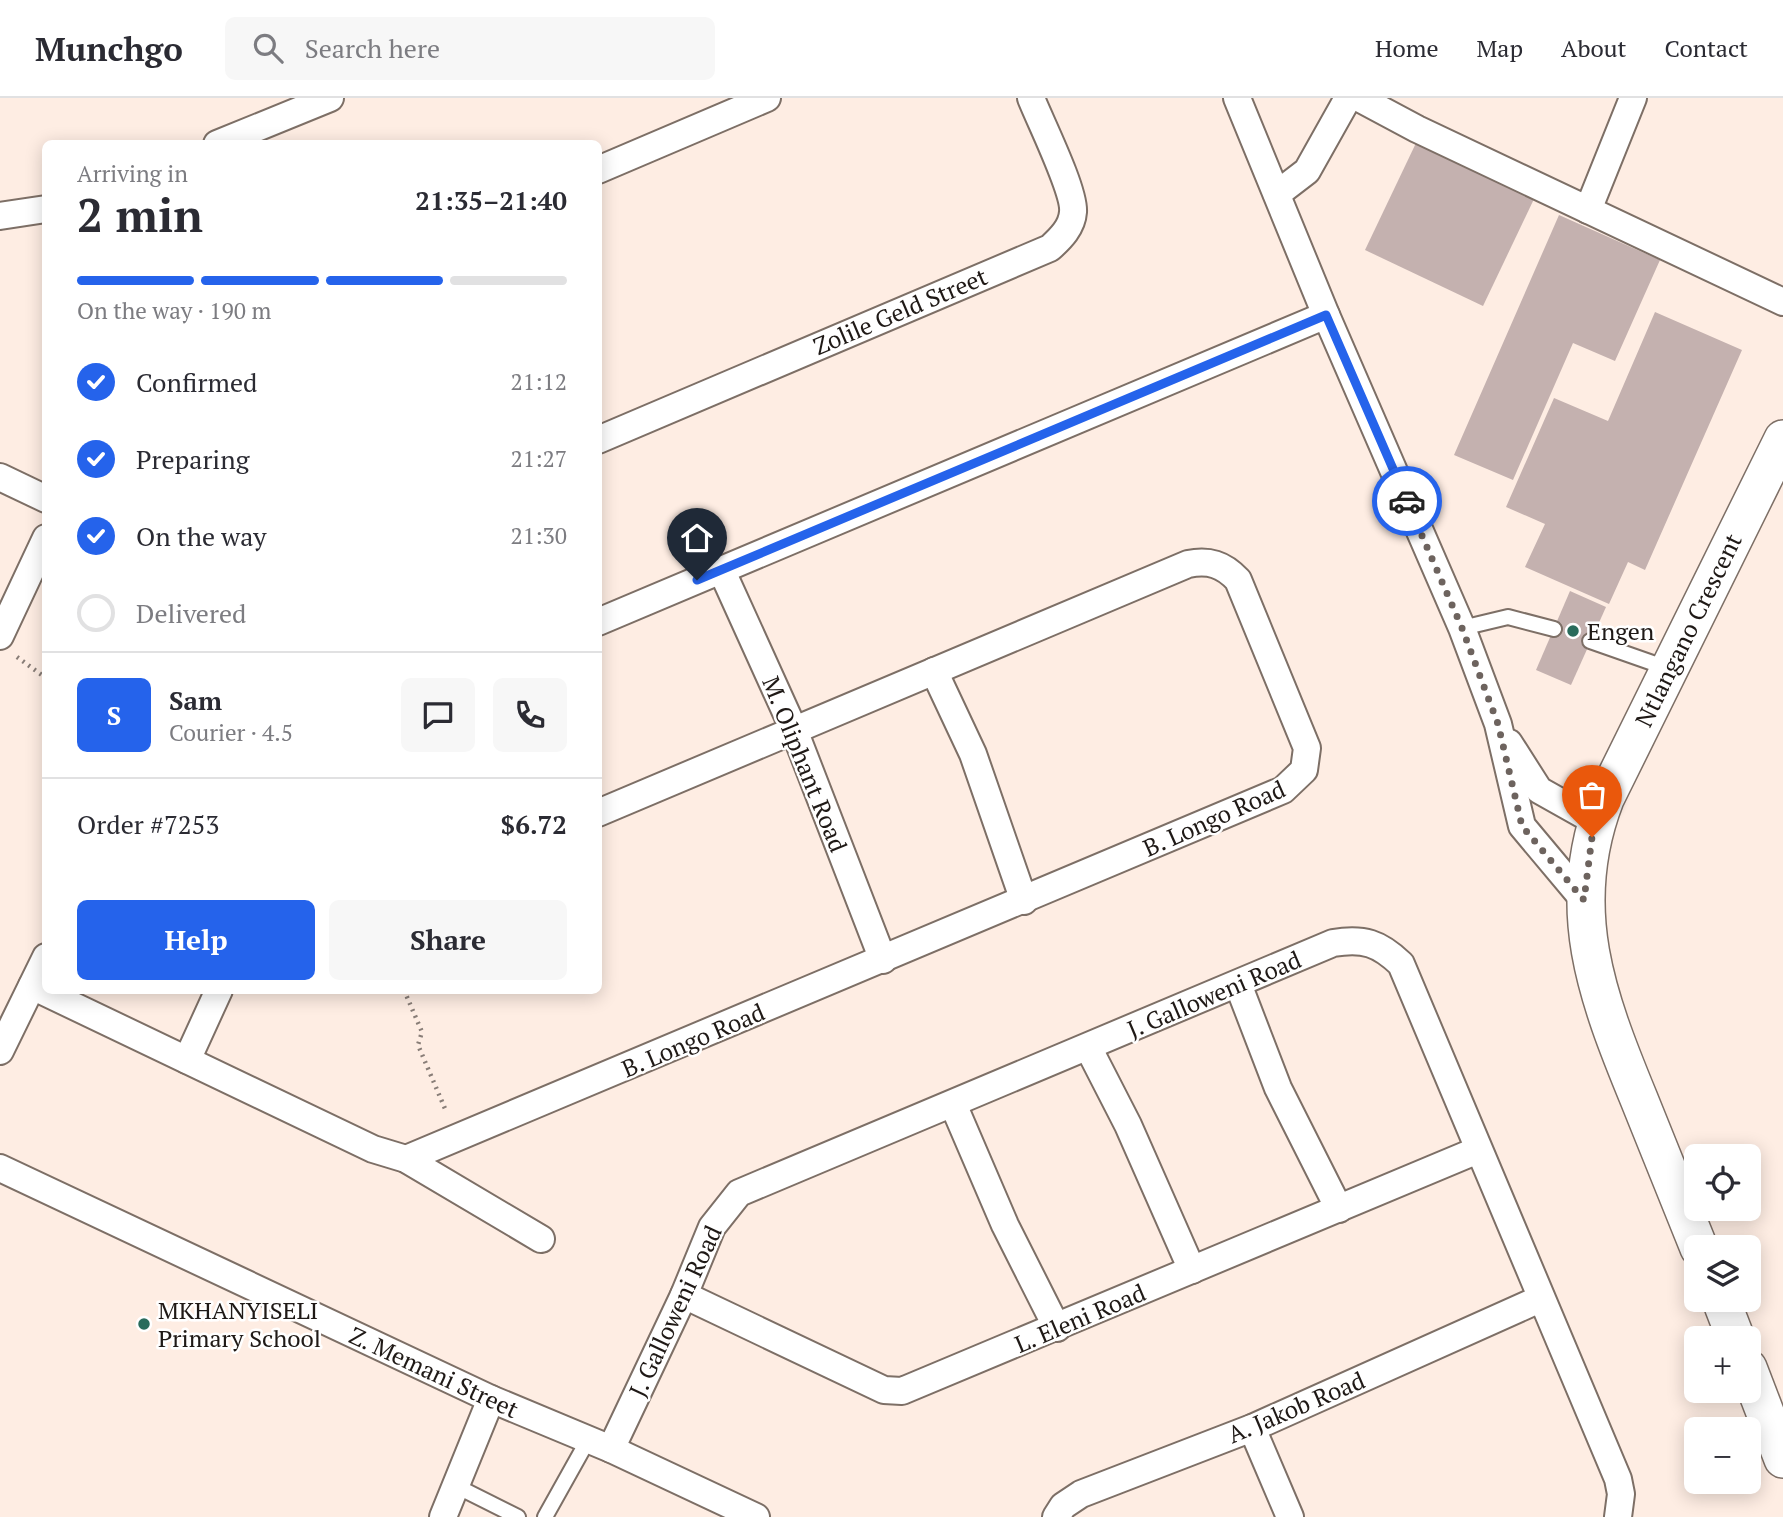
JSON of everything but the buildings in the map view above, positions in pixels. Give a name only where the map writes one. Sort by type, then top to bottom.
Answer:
[{"type":"street","points":[[227,140],[330,98]]},
{"type":"street","points":[[602,168],[767,98]]},
{"type":"street","name":"Zolile Geld Street","points":[[602,438],[1050,247],[1061,238],[1071,222],[1072,201],[1031,98]]},
{"type":"street","points":[[1237,98],[1326,315],[1462,628],[1498,724],[1522,826],[1584,900]]},
{"type":"street","points":[[1277,194],[1307,171],[1348,98]]},
{"type":"street","points":[[1359,98],[1783,302]]},
{"type":"street","points":[[1588,210],[1633,98]]},
{"type":"street","points":[[0,216],[42,210]]},
{"type":"street","points":[[602,620],[1326,315]]},
{"type":"street","name":"Ntlangano Crescent","points":[[1694,1235],[1608,1023],[1594,978],[1584,900],[1588,852],[1596,822],[1667,668],[1783,439]]},
{"type":"street","points":[[0,477],[42,497]]},
{"type":"street","points":[[5,644],[42,548]]},
{"type":"street","name":"B. Longo Road","points":[[406,1159],[1283,790],[1304,770],[1307,755],[1305,739],[1237,580],[1228,569],[1203,561],[1188,564],[602,811]]},
{"type":"street","name":"M. Oliphant Road","points":[[721,569],[794,730],[883,960]]},
{"type":"street","points":[[934,671],[973,754],[1024,901]]},
{"type":"street","points":[[1498,724],[1539,790],[1596,822]]},
{"type":"street","name":"J. Galloweni Road","points":[[599,1445],[684,1295],[712,1227],[739,1193],[1334,943],[1371,941],[1385,949],[1401,964],[1618,1479],[1621,1494],[1618,1517]]},
{"type":"street","points":[[0,1051],[42,965]]},
{"type":"street","points":[[1237,984],[1278,1088],[1339,1209]]},
{"type":"street","points":[[32,986],[42,991]]},
{"type":"street","points":[[49,994],[373,1149],[406,1159],[541,1239]]},
{"type":"street","points":[[187,1060],[217,994]]},
{"type":"street","points":[[1088,1047],[1128,1125],[1192,1270]]},
{"type":"street","points":[[953,1104],[1005,1226],[1057,1328]]},
{"type":"street","name":"L. Eleni Road","points":[[684,1295],[884,1390],[902,1391],[1478,1150]]},
{"type":"street","name":"Z. Memani Street","points":[[0,1168],[491,1399],[756,1517]]},
{"type":"street","name":"A. Jakob Road","points":[[1056,1517],[1063,1506],[1081,1494],[1252,1428],[1540,1299]]},
{"type":"street","points":[[443,1517],[491,1399]]},
{"type":"street","points":[[1761,1402],[1783,1459]]},
{"type":"street","points":[[1252,1428],[1290,1517]]},
{"type":"lane","points":[[1462,628],[1508,617],[1554,629]]},
{"type":"lane","points":[[1591,641],[1667,668]]},
{"type":"lane","points":[[545,1517],[599,1445]]},
{"type":"lane","points":[[456,1486],[518,1517]]},
{"type":"path","points":[[5,644],[42,675]]},
{"type":"path","points":[[406,994],[422,1032],[418,1045],[457,1138]]},
{"type":"way so far","points":[[1407,501],[1462,628],[1498,724],[1516,810],[1522,826],[1584,900],[1584,878],[1592,837]]},
{"type":"place","name":"Engen","points":[[1573,631]]},
{"type":"place","name":"MKHANYISELI Primary School","points":[[144,1324]]},
{"type":"route","points":[[697,580],[1326,315],[1407,501]]}]
